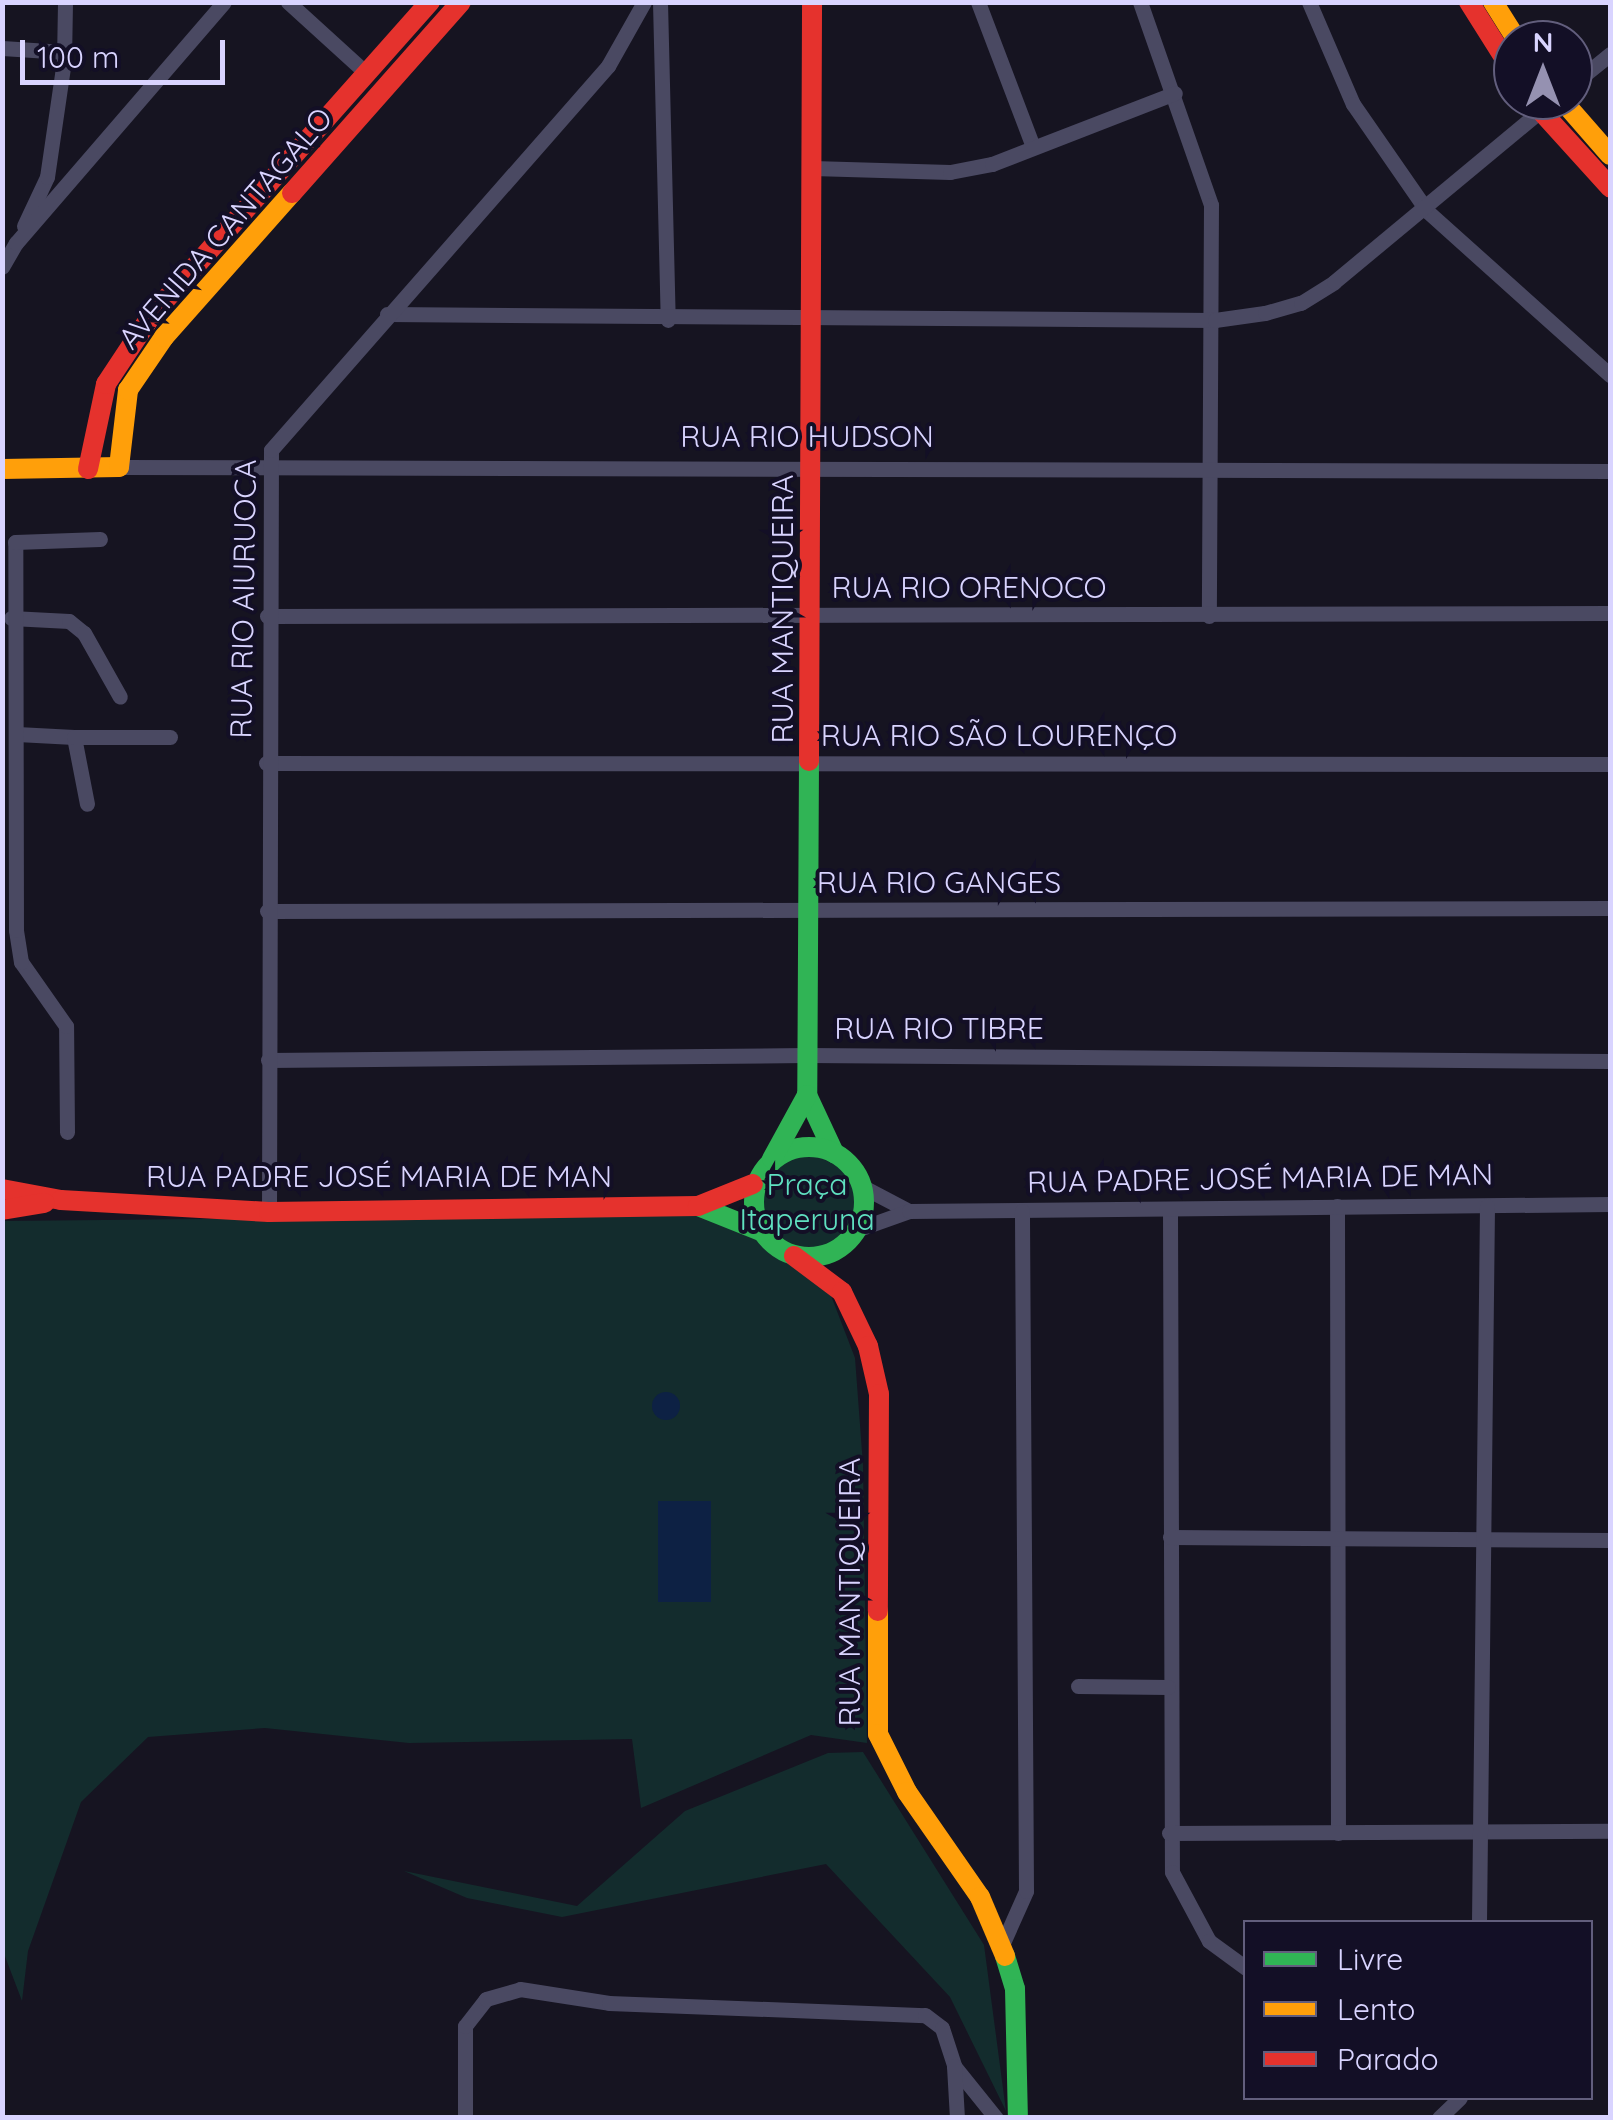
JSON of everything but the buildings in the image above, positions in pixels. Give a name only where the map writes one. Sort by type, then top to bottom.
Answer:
[{"type":"street","points":[[2,267],[47,177],[64,52],[64,2]]},
{"type":"street","points":[[16,243],[224,2]]},
{"type":"street","points":[[288,2],[367,74]]},
{"type":"street","name":"AVENIDA CANTAGALO","points":[[88,469],[106,384],[151,316],[430,2]]},
{"type":"street","name":"AVENIDA CANTAGALO","points":[[120,468],[128,390],[164,338],[461,2]]},
{"type":"street","name":"RUA RIO AIURUOCA","points":[[269,1212],[266,763],[271,450],[296,416],[608,66],[644,2]]},
{"type":"street","points":[[660,2],[668,320]]},
{"type":"street","name":"RUA MANTIQUEIRA","points":[[812,2],[812,762],[806,1055],[807,1095],[834,1153]]},
{"type":"street","points":[[978,2],[1032,144]]},
{"type":"street","points":[[1140,2],[1175,92],[1211,205],[1216,320],[1209,616]]},
{"type":"street","points":[[1309,2],[1353,104],[1427,211],[1610,376]]},
{"type":"street","points":[[1468,2],[1493,41]]},
{"type":"street","points":[[2,48],[64,52]]},
{"type":"street","points":[[812,168],[950,172],[992,164],[1032,144],[1175,92]]},
{"type":"street","points":[[387,314],[668,320],[810,316],[1216,320],[1300,303],[1427,211],[1524,120]]},
{"type":"street","points":[[1554,120],[1610,186]]},
{"type":"street","points":[[1580,120],[1610,154]]},
{"type":"street","name":"RUA RIO HUDSON","points":[[2,469],[811,466],[1610,471]]},
{"type":"street","points":[[67,1132],[66,1026],[21,962],[16,930],[17,734],[8,667],[15,542],[100,539]]},
{"type":"street","name":"RUA RIO ORENOCO","points":[[267,616],[1610,612]]},
{"type":"street","points":[[11,618],[69,622],[84,633],[120,697]]},
{"type":"street","points":[[17,734],[170,737]]},
{"type":"street","points":[[74,737],[87,804]]},
{"type":"street","name":"RUA RIO SÃO LOURENÇO","points":[[266,763],[1610,764]]},
{"type":"street","name":"RUA RIO GANGES","points":[[267,912],[1610,908]]},
{"type":"street","name":"RUA RIO TIBRE","points":[[268,1060],[806,1055],[1610,1061]]},
{"type":"street","points":[[772,1159],[796,1148],[834,1153],[863,1187],[866,1204],[856,1230],[842,1246],[814,1258],[794,1256],[764,1232],[753,1184],[772,1159],[807,1095]]},
{"type":"street","name":"RUA PADRE JOSÉ MARIA DE MAN","points":[[2,1190],[61,1200],[269,1212],[698,1206],[753,1184]]},
{"type":"street","name":"RUA PADRE JOSÉ MARIA DE MAN","points":[[863,1187],[910,1211]]},
{"type":"street","name":"RUA PADRE JOSÉ MARIA DE MAN","points":[[2,1210],[61,1200]]},
{"type":"street","name":"RUA PADRE JOSÉ MARIA DE MAN","points":[[856,1230],[910,1211],[1610,1204]]},
{"type":"street","name":"RUA PADRE JOSÉ MARIA DE MAN","points":[[698,1206],[764,1232]]},
{"type":"street","points":[[1337,1206],[1338,1834]]},
{"type":"street","points":[[1480,1920],[1487,1206]]},
{"type":"street","points":[[1170,1210],[1168,1688],[1172,1872],[1186,1905],[1209,1940],[1243,1966]]},
{"type":"street","points":[[1002,1945],[1026,1891],[1022,1211]]},
{"type":"street","name":"RUA MANTIQUEIRA","points":[[842,1246],[842,1292],[868,1346],[879,1394],[878,1734],[907,1792],[980,1898],[1002,1945],[1015,1989],[1014,2113]]},
{"type":"street","name":"RUA MANTIQUEIRA","points":[[794,1256],[842,1292]]},
{"type":"street","points":[[1170,1537],[1610,1540]]},
{"type":"street","points":[[1078,1686],[1168,1688]]},
{"type":"street","points":[[1169,1834],[1610,1831]]},
{"type":"street","points":[[465,2118],[466,2026],[486,1999],[520,1989],[609,2003],[914,2013],[942,2028],[954,2066],[956,2118]]},
{"type":"street","points":[[954,2066],[996,2118]]},
{"type":"street","points":[[1439,2118],[1458,2100]]},
{"type":"green space","name":"Praça Itaperuna","points":[[807,1154],[825,1158],[841,1168],[851,1184],[855,1202],[851,1220],[841,1236],[825,1246],[807,1250],[789,1246],[773,1236],[763,1220],[759,1202],[763,1184],[773,1168],[789,1158]]},
{"type":"green space","points":[[693,1214],[756,1234],[830,1293],[855,1358],[863,1465],[867,1743],[811,1735],[641,1808],[632,1739],[409,1743],[265,1728],[148,1737],[81,1802],[28,1951],[22,2001],[3,1951],[3,1221]]},
{"type":"green space","points":[[863,1752],[984,1945],[1006,2111],[950,1997],[826,1864],[562,1917],[467,1898],[404,1871],[577,1906],[685,1811],[828,1753]]},
{"type":"water","points":[[666,1392],[676,1396],[680,1406],[676,1416],[666,1420],[656,1416],[652,1406],[656,1396]]},
{"type":"water","points":[[658,1501],[711,1501],[711,1602],[658,1602]]},
{"type":"traffic: fast","points":[[809,761],[807,1095],[834,1153]]},
{"type":"traffic: fast","points":[[772,1159],[807,1095]]},
{"type":"traffic: fast","points":[[809,1147],[830,1151],[848,1163],[860,1181],[864,1202],[860,1223],[848,1241],[830,1253],[809,1257],[788,1253],[770,1241],[758,1223],[754,1202],[758,1181],[770,1163],[788,1151],[809,1147]]},
{"type":"traffic: fast","points":[[698,1206],[763,1232]]},
{"type":"traffic: fast","points":[[1005,1956],[1015,1989],[1018,2118]]},
{"type":"traffic: slow","points":[[1493,2],[1504,20]]},
{"type":"traffic: slow","points":[[1579,120],[1610,155]]},
{"type":"traffic: slow","points":[[2,469],[119,467],[128,390],[164,337],[292,193]]},
{"type":"traffic: slow","points":[[878,1611],[878,1734],[907,1792],[980,1897],[1005,1956]]},
{"type":"traffic: jam","points":[[88,469],[106,384],[151,316],[430,2]]},
{"type":"traffic: jam","points":[[292,193],[461,2]]},
{"type":"traffic: jam","points":[[809,761],[812,2]]},
{"type":"traffic: jam","points":[[1469,2],[1493,40]]},
{"type":"traffic: jam","points":[[1549,120],[1610,187]]},
{"type":"traffic: jam","points":[[2,1189],[61,1200],[269,1212],[698,1206],[753,1184]]},
{"type":"traffic: jam","points":[[2,1210],[44,1203]]},
{"type":"traffic: jam","points":[[794,1256],[842,1292],[868,1346],[879,1394],[878,1611]]}]
